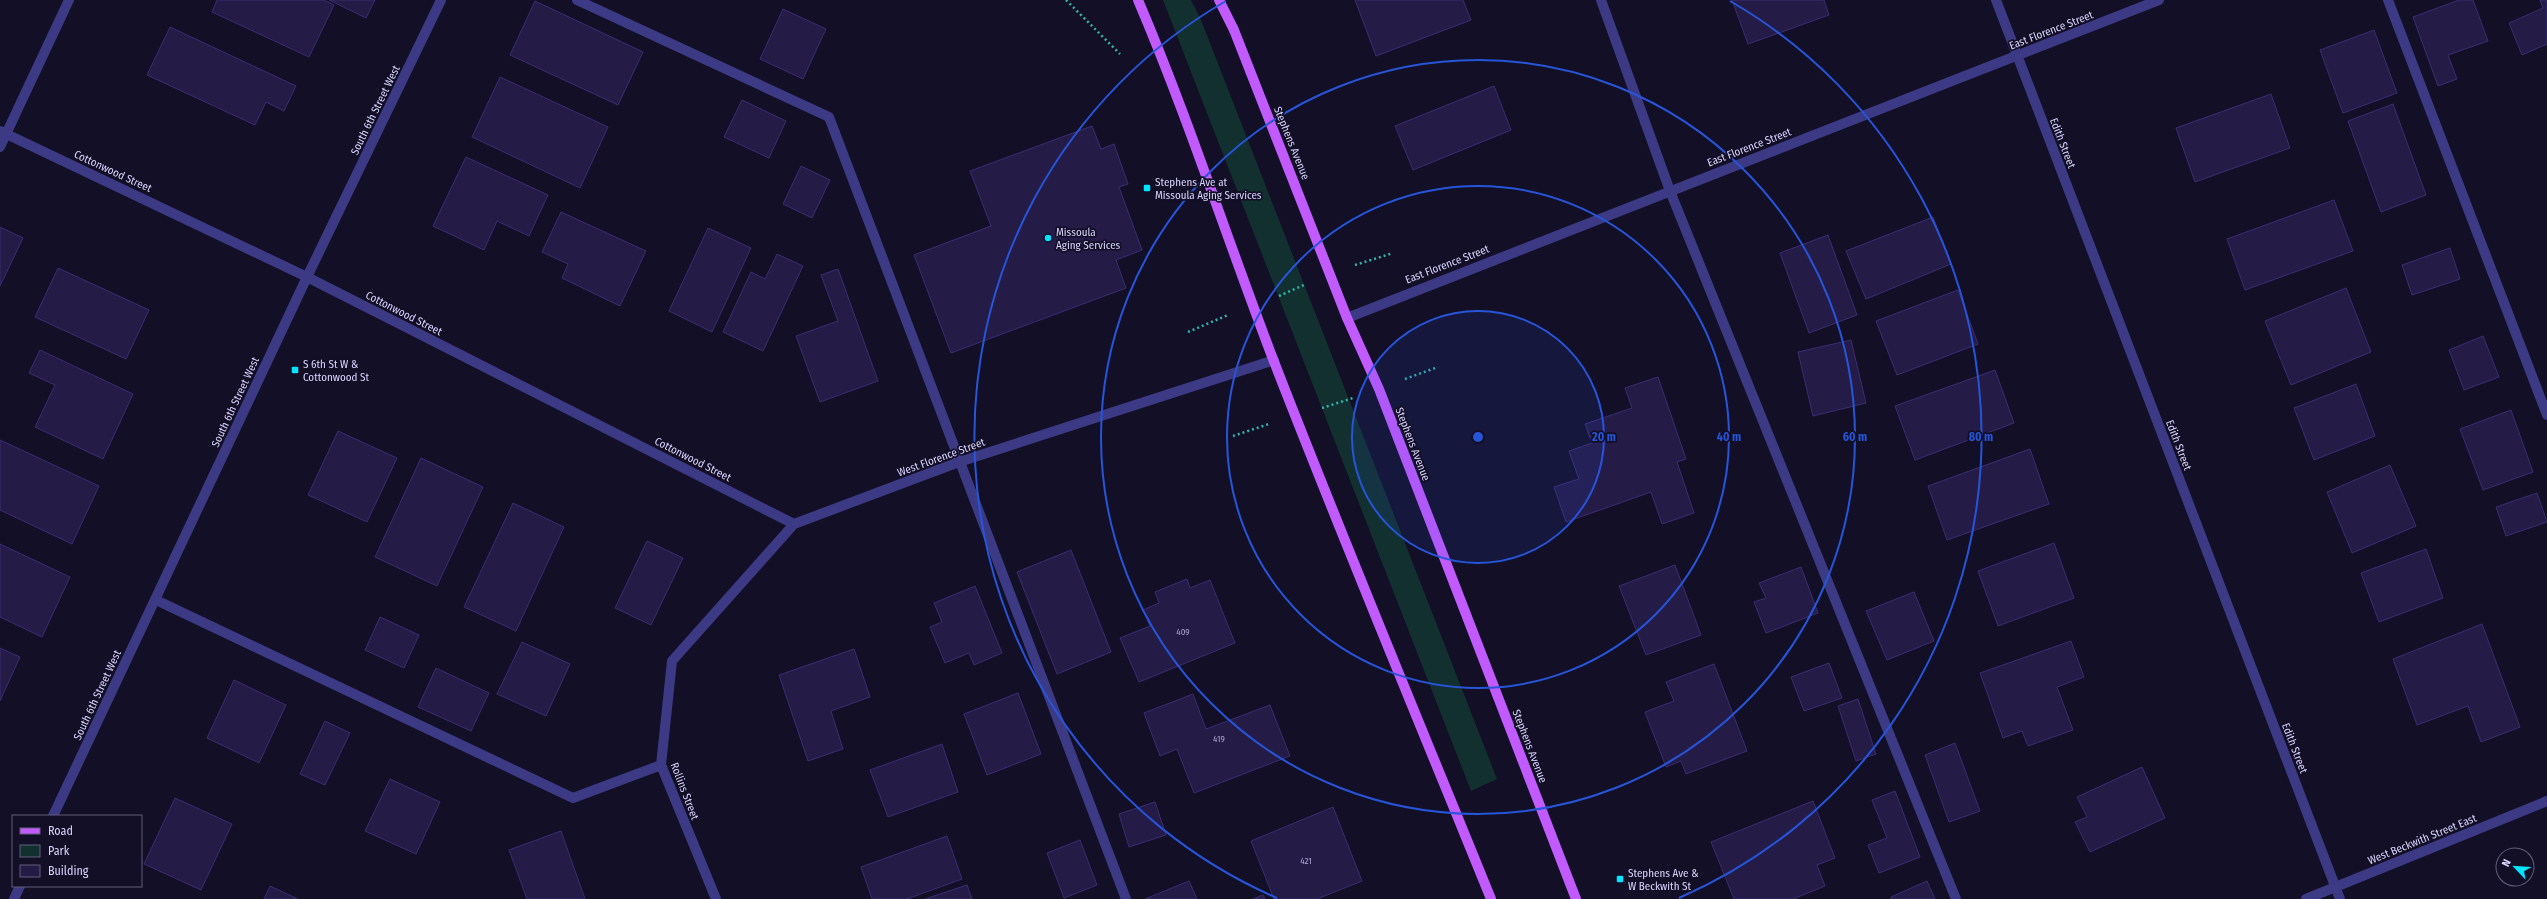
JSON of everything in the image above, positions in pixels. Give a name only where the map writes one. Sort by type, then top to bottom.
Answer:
[{"type":"main road","points":[[1138,0],[1168,70],[1274,360],[1491,899]]},
{"type":"main road","name":"Stephens Avenue","points":[[1219,0],[1234,30],[1347,318],[1379,389],[1576,899]]},
{"type":"street","points":[[0,147],[3,132],[70,0]]},
{"type":"street","name":"South 6th Street West","points":[[53,815],[307,277],[441,0]]},
{"type":"street","points":[[577,0],[829,117],[1126,899]]},
{"type":"street","points":[[1601,0],[1670,191],[1956,899]]},
{"type":"street","name":"Edith Street","points":[[1996,0],[2340,899]]},
{"type":"street","name":"East Florence Street","points":[[1347,318],[2159,0]]},
{"type":"street","points":[[2388,0],[2547,415]]},
{"type":"street","name":"Cottonwood Street","points":[[3,132],[307,277],[794,524]]},
{"type":"street","name":"West Florence Street","points":[[672,662],[794,524],[959,462],[1274,360]]},
{"type":"street","points":[[156,600],[573,798],[661,765]]},
{"type":"street","name":"Rollins Street","points":[[672,662],[661,765],[716,899]]},
{"type":"street","name":"West Beckwith Street East","points":[[2306,899],[2547,801]]},
{"type":"street","points":[[14,899],[20,887]]},
{"type":"path","points":[[1066,0],[1120,54]]},
{"type":"path","points":[[1281,295],[1301,287]]},
{"type":"path","points":[[1321,408],[1345,401]]},
{"type":"green space","points":[[1163,0],[1191,0],[1201,20],[1497,779],[1471,791]]},
{"type":"building","points":[[217,0],[324,0],[334,5],[309,57],[212,12]]},
{"type":"building","points":[[329,0],[375,0],[366,18]]},
{"type":"building","points":[[1355,0],[1463,0],[1471,20],[1376,56]]},
{"type":"building","points":[[1732,0],[1824,0],[1829,15],[1748,44]]},
{"type":"building","points":[[2459,0],[2473,0],[2488,41],[2448,55],[2457,79],[2438,86],[2413,17]]},
{"type":"building","points":[[2540,0],[2547,0],[2547,44],[2522,55],[2509,23],[2543,8]]},
{"type":"building","points":[[535,1],[643,52],[618,105],[510,55]]},
{"type":"building","points":[[783,9],[826,29],[803,79],[760,59]]},
{"type":"building","points":[[170,27],[296,86],[284,111],[266,102],[255,125],[147,75]]},
{"type":"building","points":[[2374,30],[2397,93],[2343,113],[2320,50]]},
{"type":"building","points":[[500,77],[608,127],[580,188],[472,137]]},
{"type":"building","points":[[1494,86],[1511,130],[1413,170],[1395,126]]},
{"type":"building","points":[[2271,94],[2290,148],[2195,182],[2176,128]]},
{"type":"building","points":[[742,100],[786,121],[769,158],[724,137]]},
{"type":"building","points":[[2393,104],[2426,195],[2381,212],[2348,121]]},
{"type":"building","name":"Missoula Aging Services","points":[[1092,126],[1101,149],[1114,144],[1128,184],[1119,187],[1142,250],[1116,260],[1126,288],[951,353],[914,255],[991,226],[970,171]]},
{"type":"building","points":[[466,157],[548,195],[529,236],[497,221],[484,250],[433,226]]},
{"type":"building","points":[[801,166],[830,180],[812,218],[783,204]]},
{"type":"building","points":[[2334,200],[2353,251],[2245,290],[2227,239]]},
{"type":"building","points":[[561,212],[646,251],[620,306],[562,278],[568,264],[542,252]]},
{"type":"building","points":[[1933,217],[1951,264],[1866,299],[1846,251]]},
{"type":"building","points":[[0,227],[23,238],[0,286]]},
{"type":"building","points":[[708,228],[751,248],[712,332],[669,311]]},
{"type":"building","points":[[1828,235],[1857,315],[1809,333],[1780,253]]},
{"type":"building","points":[[2450,248],[2460,279],[2412,295],[2402,265]]},
{"type":"building","points":[[777,254],[803,266],[763,351],[723,332],[751,272],[765,279]]},
{"type":"building","points":[[58,268],[149,310],[126,359],[35,317]]},
{"type":"building","points":[[838,269],[878,381],[820,402],[796,336],[838,321],[821,275]]},
{"type":"building","points":[[2346,288],[2371,352],[2291,385],[2265,321]]},
{"type":"building","points":[[1958,290],[1978,344],[1897,375],[1876,321]]},
{"type":"building","points":[[2483,336],[2499,377],[2464,390],[2449,350]]},
{"type":"building","points":[[1851,340],[1866,403],[1813,416],[1798,352]]},
{"type":"building","points":[[40,350],[133,394],[103,459],[35,427],[55,385],[29,373]]},
{"type":"building","points":[[1995,370],[2014,423],[1915,460],[1895,406]]},
{"type":"building","points":[[1658,377],[1686,459],[1677,462],[1694,513],[1662,524],[1651,492],[1566,522],[1554,487],[1579,479],[1569,451],[1592,443],[1585,424],[1632,408],[1625,388]]},
{"type":"building","points":[[2356,384],[2375,436],[2314,460],[2294,408]]},
{"type":"building","points":[[2511,410],[2533,472],[2483,490],[2460,429]]},
{"type":"building","points":[[338,431],[397,458],[367,522],[308,495]]},
{"type":"building","points":[[0,440],[99,486],[72,544],[0,510]]},
{"type":"building","points":[[2030,449],[2049,504],[1947,540],[1928,486]]},
{"type":"building","points":[[421,458],[483,487],[437,586],[375,557]]},
{"type":"building","points":[[2390,465],[2416,526],[2352,553],[2327,492]]},
{"type":"building","points":[[2537,493],[2547,522],[2506,536],[2496,507]]},
{"type":"building","points":[[513,503],[564,527],[516,631],[464,607]]},
{"type":"building","points":[[647,541],[683,558],[651,625],[615,608]]},
{"type":"building","points":[[2054,543],[2074,598],[1998,626],[1978,571]]},
{"type":"building","points":[[0,544],[70,577],[42,637],[0,617]]},
{"type":"building","points":[[2426,549],[2443,598],[2379,622],[2361,573]]},
{"type":"building","points":[[1071,550],[1111,652],[1057,674],[1017,572]]},
{"type":"building","points":[[1675,565],[1701,635],[1646,655],[1619,586]]},
{"type":"building","points":[[1801,567],[1818,613],[1766,633],[1754,602],[1766,598],[1759,583]]},
{"type":"building","points":[[1187,579],[1190,588],[1210,580],[1235,643],[1139,682],[1120,638],[1150,626],[1143,610],[1159,603],[1155,592]]},
{"type":"building","points":[[975,586],[1002,653],[974,665],[969,653],[945,663],[930,627],[942,622],[934,603]]},
{"type":"building","points":[[1914,592],[1934,641],[1887,660],[1866,611]]},
{"type":"building","points":[[380,617],[419,635],[404,668],[365,650]]},
{"type":"building","points":[[2482,624],[2520,727],[2481,742],[2468,706],[2417,725],[2393,659]]},
{"type":"building","points":[[2071,641],[2084,677],[2057,687],[2073,730],[2028,746],[2022,731],[2003,738],[1980,673]]},
{"type":"building","points":[[522,642],[570,664],[546,716],[497,694]]},
{"type":"building","points":[[0,648],[20,657],[0,701]]},
{"type":"building","points":[[854,649],[870,697],[831,711],[843,749],[808,761],[779,675]]},
{"type":"building","points":[[1829,663],[1842,698],[1804,711],[1791,677]]},
{"type":"building","points":[[1714,664],[1747,751],[1686,774],[1681,761],[1666,767],[1645,712],[1674,701],[1666,682]]},
{"type":"building","points":[[436,668],[489,693],[471,731],[418,707]]},
{"type":"building","points":[[234,680],[286,705],[259,763],[207,738]]},
{"type":"building","points":[[1018,693],[1041,754],[987,775],[964,714]]},
{"type":"building","points":[[1193,694],[1206,729],[1270,705],[1290,756],[1194,793],[1177,749],[1160,756],[1144,713]]},
{"type":"building","points":[[1858,699],[1876,754],[1856,761],[1838,706]]},
{"type":"building","points":[[325,721],[350,733],[325,785],[300,774]]},
{"type":"building","points":[[1955,743],[1980,811],[1949,822],[1925,755]]},
{"type":"building","points":[[942,744],[958,792],[888,817],[870,770]]},
{"type":"building","points":[[2142,767],[2165,818],[2090,852],[2075,822],[2087,817],[2077,797]]},
{"type":"building","points":[[390,779],[440,802],[416,854],[365,831]]},
{"type":"building","points":[[1895,791],[1920,857],[1879,873],[1868,845],[1887,838],[1872,800]]},
{"type":"building","points":[[175,798],[232,824],[201,890],[144,864]]},
{"type":"building","points":[[1813,801],[1835,858],[1817,865],[1825,886],[1793,899],[1734,899],[1711,842]]},
{"type":"building","points":[[1155,802],[1166,835],[1129,847],[1119,814]]},
{"type":"building","points":[[1333,807],[1362,881],[1317,899],[1274,899],[1251,841]]},
{"type":"building","points":[[561,831],[585,899],[527,899],[509,850]]},
{"type":"building","points":[[947,836],[962,879],[907,899],[872,899],[861,867]]},
{"type":"building","points":[[1080,840],[1097,885],[1064,898],[1047,853]]},
{"type":"building","points":[[1189,881],[1197,899],[1145,899]]},
{"type":"building","points":[[1927,881],[1935,899],[1891,899],[1891,897]]},
{"type":"building","points":[[967,885],[972,899],[925,899]]},
{"type":"building","points":[[270,886],[298,899],[264,899]]},
{"type":"building","points":[[1263,895],[1265,899],[1253,899]]},
{"type":"place","name":"Stephens Ave at Missoula Aging Services","points":[[1147,188]]},
{"type":"place","name":"Missoula Aging Services","points":[[1048,238]]},
{"type":"place","name":"S 6th St W & Cottonwood St","points":[[295,370]]},
{"type":"place","name":"Stephens Ave & W Beckwith St","points":[[1620,879]]}]
